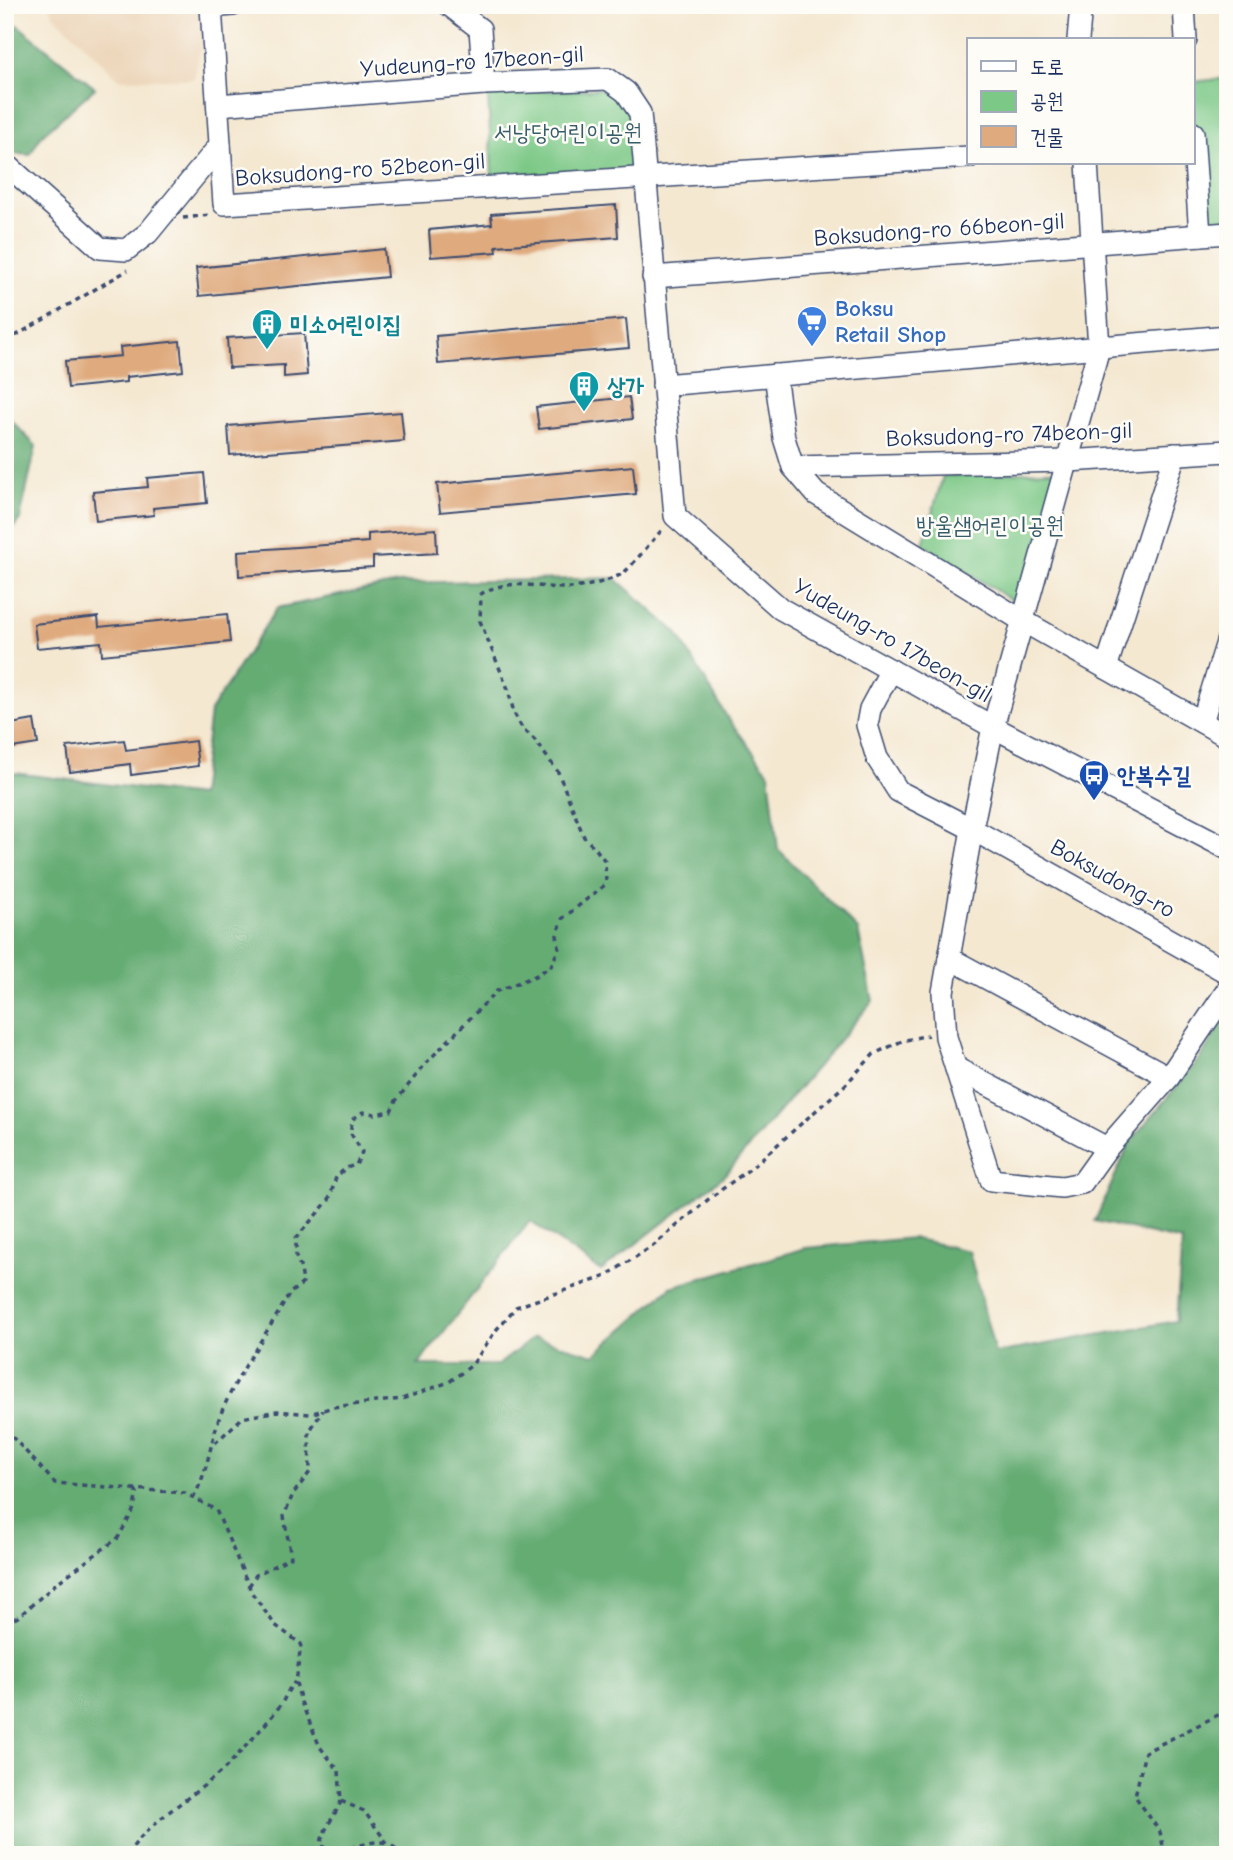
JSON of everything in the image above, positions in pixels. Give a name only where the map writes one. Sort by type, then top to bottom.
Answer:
[{"type":"street","name":"Boksudong-ro 52beon-gil","points":[[233,5],[211,6],[225,204],[967,157]]},
{"type":"street","points":[[449,5],[480,29],[484,84]]},
{"type":"street","points":[[1078,38],[1081,5]]},
{"type":"street","points":[[1184,5],[1186,38]]},
{"type":"street","name":"Yudeung-ro 17beon-gil","points":[[218,105],[484,84],[608,79],[626,92],[640,113],[675,516],[781,609],[993,727],[1228,849]]},
{"type":"street","points":[[5,163],[100,248],[126,250],[148,233],[220,145]]},
{"type":"street","points":[[1194,148],[1200,235]]},
{"type":"street","name":"Yudeung-ro 17beon-gil","points":[[993,727],[1099,348],[1087,164]]},
{"type":"street","name":"Boksudong-ro 66beon-gil","points":[[653,277],[1228,233]]},
{"type":"street","points":[[663,385],[1228,336]]},
{"type":"street","points":[[775,375],[784,438],[793,467],[816,494],[1023,621],[1228,737]]},
{"type":"street","name":"Boksudong-ro 74beon-gil","points":[[793,467],[1068,461],[1228,451]]},
{"type":"street","points":[[1106,668],[1175,454]]},
{"type":"street","points":[[1202,722],[1228,639]]},
{"type":"street","name":"Boksudong-ro","points":[[891,670],[870,709],[867,726],[877,758],[898,791],[1228,973]]},
{"type":"street","points":[[993,727],[943,992],[945,1029],[991,1181],[1062,1187],[1082,1183],[1107,1148],[1168,1077],[1228,989]]},
{"type":"street","points":[[949,958],[1168,1077]]},
{"type":"street","points":[[956,1068],[1107,1148]]},
{"type":"path","points":[[179,219],[212,215],[225,204]]},
{"type":"path","points":[[5,337],[17,335],[80,300],[112,277],[135,267]]},
{"type":"path","points":[[193,1498],[213,1445],[220,1416],[237,1382],[290,1293],[303,1283],[296,1257],[296,1238],[329,1200],[336,1177],[346,1168],[356,1165],[360,1157],[362,1152],[350,1132],[352,1119],[363,1112],[375,1114],[391,1111],[426,1063],[497,991],[523,982],[551,966],[559,948],[557,936],[562,919],[607,884],[605,862],[583,836],[558,772],[534,739],[522,728],[514,713],[508,689],[480,621],[481,594],[495,586],[516,584],[567,588],[593,584],[625,573],[675,516]]},
{"type":"path","points":[[213,1445],[242,1418],[277,1411],[310,1414],[355,1404],[402,1399],[449,1382],[472,1365],[484,1345],[516,1307],[580,1287],[629,1262],[751,1168],[845,1086],[874,1054],[902,1041],[945,1029]]},
{"type":"path","points":[[249,1586],[256,1576],[291,1557],[284,1516],[293,1494],[310,1472],[309,1432],[323,1410]]},
{"type":"path","points":[[5,1429],[55,1483],[185,1493],[216,1510],[249,1586],[275,1625],[301,1644],[297,1681],[301,1702],[320,1747],[339,1771],[341,1801],[321,1845],[327,1852],[338,1854],[358,1851],[369,1844],[381,1842],[407,1855]]},
{"type":"path","points":[[5,1623],[18,1616],[58,1582],[118,1538],[133,1511],[136,1493],[134,1489]]},
{"type":"path","points":[[127,1855],[152,1824],[209,1782],[234,1759],[281,1704],[290,1686],[297,1681]]},
{"type":"path","points":[[1165,1855],[1160,1832],[1135,1796],[1145,1752],[1228,1710]]},
{"type":"path","points":[[341,1801],[365,1811],[387,1843]]},
{"type":"shaded area","points":[[50,5],[209,5],[194,79],[119,79],[53,14]]},
{"type":"green space","points":[[5,6],[15,23],[95,88],[41,136],[30,155],[5,153]]},
{"type":"green space","points":[[1228,78],[1228,224],[1199,226],[1194,148],[1194,82]]},
{"type":"green space","name":"서낭당어린이공원","points":[[608,89],[634,114],[641,171],[492,177],[488,92]]},
{"type":"green space","points":[[5,414],[36,446],[20,519],[5,540]]},
{"type":"green space","name":"방울샘어린이공원","points":[[1065,470],[1019,605],[923,544],[943,476]]},
{"type":"green space","points":[[615,578],[677,633],[727,717],[769,773],[778,849],[858,930],[873,1001],[725,1175],[601,1271],[530,1221],[418,1365],[498,1365],[534,1337],[594,1355],[671,1287],[806,1248],[912,1238],[969,1251],[995,1353],[1176,1321],[1182,1241],[1095,1221],[1130,1142],[1201,1057],[1228,1012],[1228,1855],[5,1855],[5,772],[200,796],[210,711],[277,608],[398,583]]},
{"type":"building","points":[[616,205],[618,237],[496,246],[497,252],[431,257],[429,230],[492,224],[491,214]]},
{"type":"building","points":[[384,249],[387,277],[199,296],[196,268]]},
{"type":"building","points":[[626,319],[629,348],[438,364],[436,336]]},
{"type":"building","name":"미소어린이집","points":[[304,333],[307,375],[284,377],[284,365],[229,368],[227,338]]},
{"type":"building","points":[[180,341],[183,371],[126,377],[126,382],[68,388],[65,361],[121,356],[120,347]]},
{"type":"building","name":"상가","points":[[629,397],[632,419],[539,429],[536,407]]},
{"type":"building","points":[[401,412],[404,441],[230,455],[228,426]]},
{"type":"building","points":[[633,466],[636,494],[440,512],[437,484]]},
{"type":"building","points":[[204,473],[207,503],[153,508],[154,515],[96,521],[93,492],[148,487],[147,478]]},
{"type":"building","points":[[436,529],[437,553],[373,557],[373,567],[239,576],[238,551],[368,542],[368,534]]},
{"type":"building","points":[[227,614],[230,642],[102,655],[101,642],[37,648],[34,624],[98,617],[99,627]]},
{"type":"building","points":[[34,720],[38,744],[5,749],[5,725]]},
{"type":"building","points":[[124,740],[126,750],[195,741],[198,766],[131,775],[130,764],[70,772],[67,747]]},
{"type":"place","name":"Boksu Retail Shop","points":[[812,348]]},
{"type":"place","name":"미소어린이집","points":[[267,351]]},
{"type":"place","name":"상가","points":[[584,413]]},
{"type":"place","name":"안복수길","points":[[1094,802]]}]
